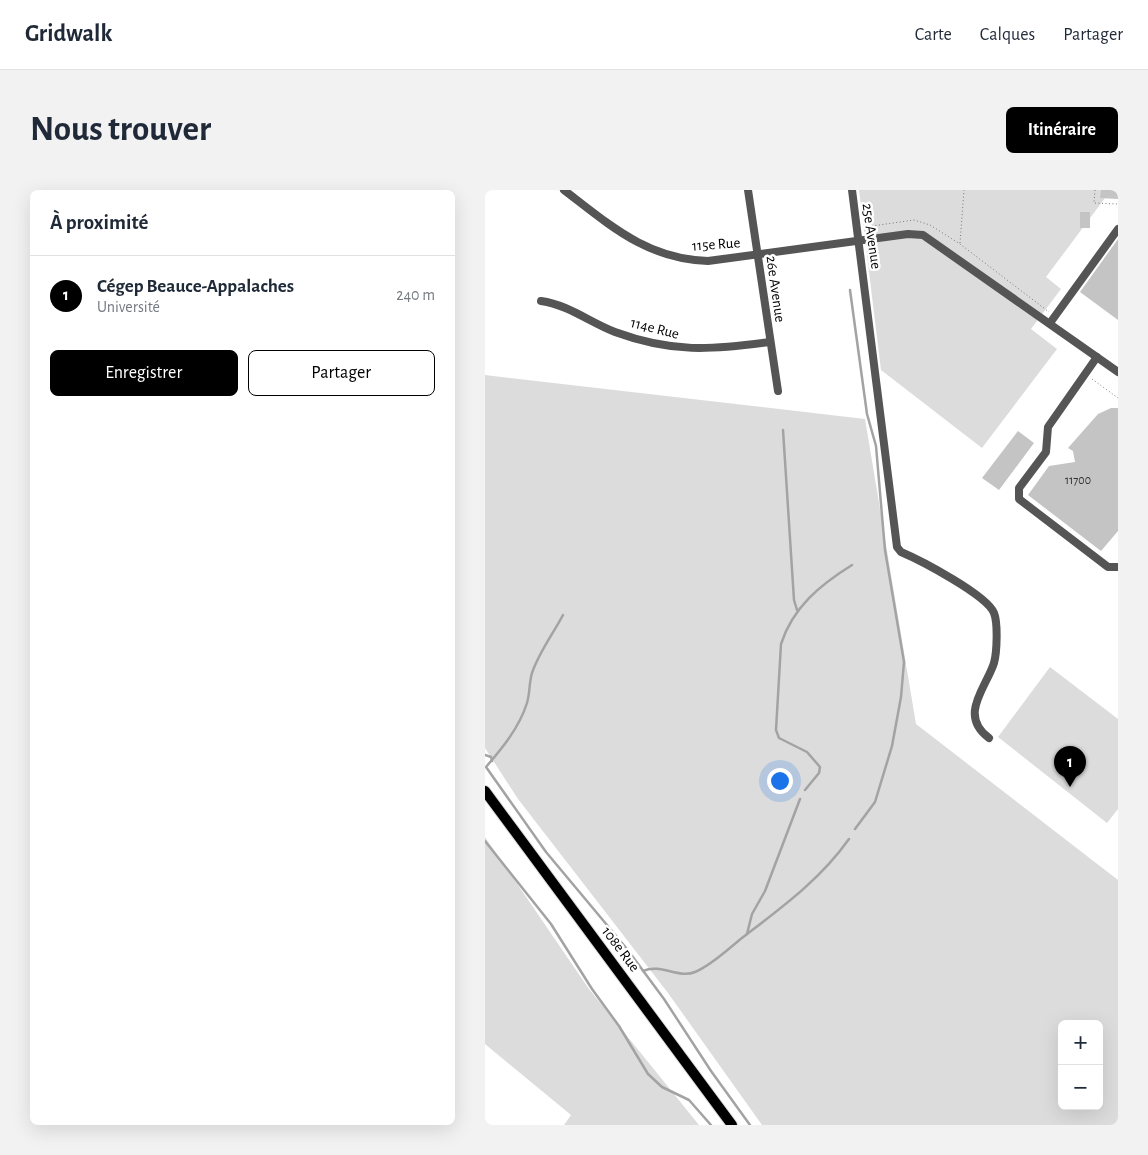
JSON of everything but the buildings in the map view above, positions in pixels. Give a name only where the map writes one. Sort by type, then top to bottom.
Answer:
[{"type":"main road","name":"108e Rue","points":[[485,792],[732,1125]]},
{"type":"street","name":"115e Rue","points":[[564,190],[634,241],[674,258],[708,261],[908,234],[923,235],[1118,372]]},
{"type":"street","name":"26e Avenue","points":[[748,190],[778,392]]},
{"type":"street","name":"25e Avenue","points":[[852,190],[897,547],[901,552],[943,573],[972,592],[993,611],[996,626],[994,662],[982,685],[975,711],[976,724],[981,733],[989,738]]},
{"type":"street","points":[[1050,323],[1118,229]]},
{"type":"street","name":"114e Rue","points":[[541,300],[570,308],[613,331],[664,346],[711,349],[770,342]]},
{"type":"street","points":[[1097,357],[1048,427],[1046,452],[1019,488],[1018,495],[1019,499],[1108,566],[1118,567]]},
{"type":"path","points":[[960,244],[963,190]]},
{"type":"path","points":[[1095,190],[1094,203],[1118,204]]},
{"type":"path","points":[[1085,374],[1118,398]]},
{"type":"shaded area","points":[[859,190],[1111,190],[1046,277],[1061,289],[1031,329],[1057,349],[982,448],[881,370]]},
{"type":"shaded area","points":[[485,375],[865,419],[916,724],[1118,880],[1118,1125],[762,1125],[668,993],[518,799],[485,748]]},
{"type":"shaded area","points":[[1050,667],[1118,719],[1118,809],[1107,823],[998,737]]},
{"type":"shaded area","points":[[485,837],[589,989],[699,1125],[564,1125],[571,1115],[485,1044]]},
{"type":"waterway","points":[[850,290],[867,414],[876,446],[885,550],[904,662],[901,697],[892,746],[875,802],[855,829]]},
{"type":"waterway","points":[[783,430],[794,600],[797,610]]},
{"type":"waterway","points":[[805,790],[819,773],[820,767],[807,752],[779,738],[776,730],[781,644],[786,631],[800,608],[819,589],[852,565]]},
{"type":"waterway","points":[[563,615],[535,665],[531,677],[529,696],[520,721],[486,767],[546,852],[627,949],[664,999],[711,1071],[750,1125]]},
{"type":"waterway","points":[[485,755],[491,757],[492,761]]},
{"type":"waterway","points":[[747,934],[752,914],[765,891],[800,799]]},
{"type":"waterway","points":[[643,971],[656,969],[689,974],[708,965],[799,893],[826,868],[849,839]]},
{"type":"waterway","points":[[485,841],[551,924],[592,989],[619,1026],[648,1074],[662,1087],[689,1100],[711,1125]]},
{"type":"place","name":"Cégep Beauce-Appalaches","points":[[1070,787]]}]
